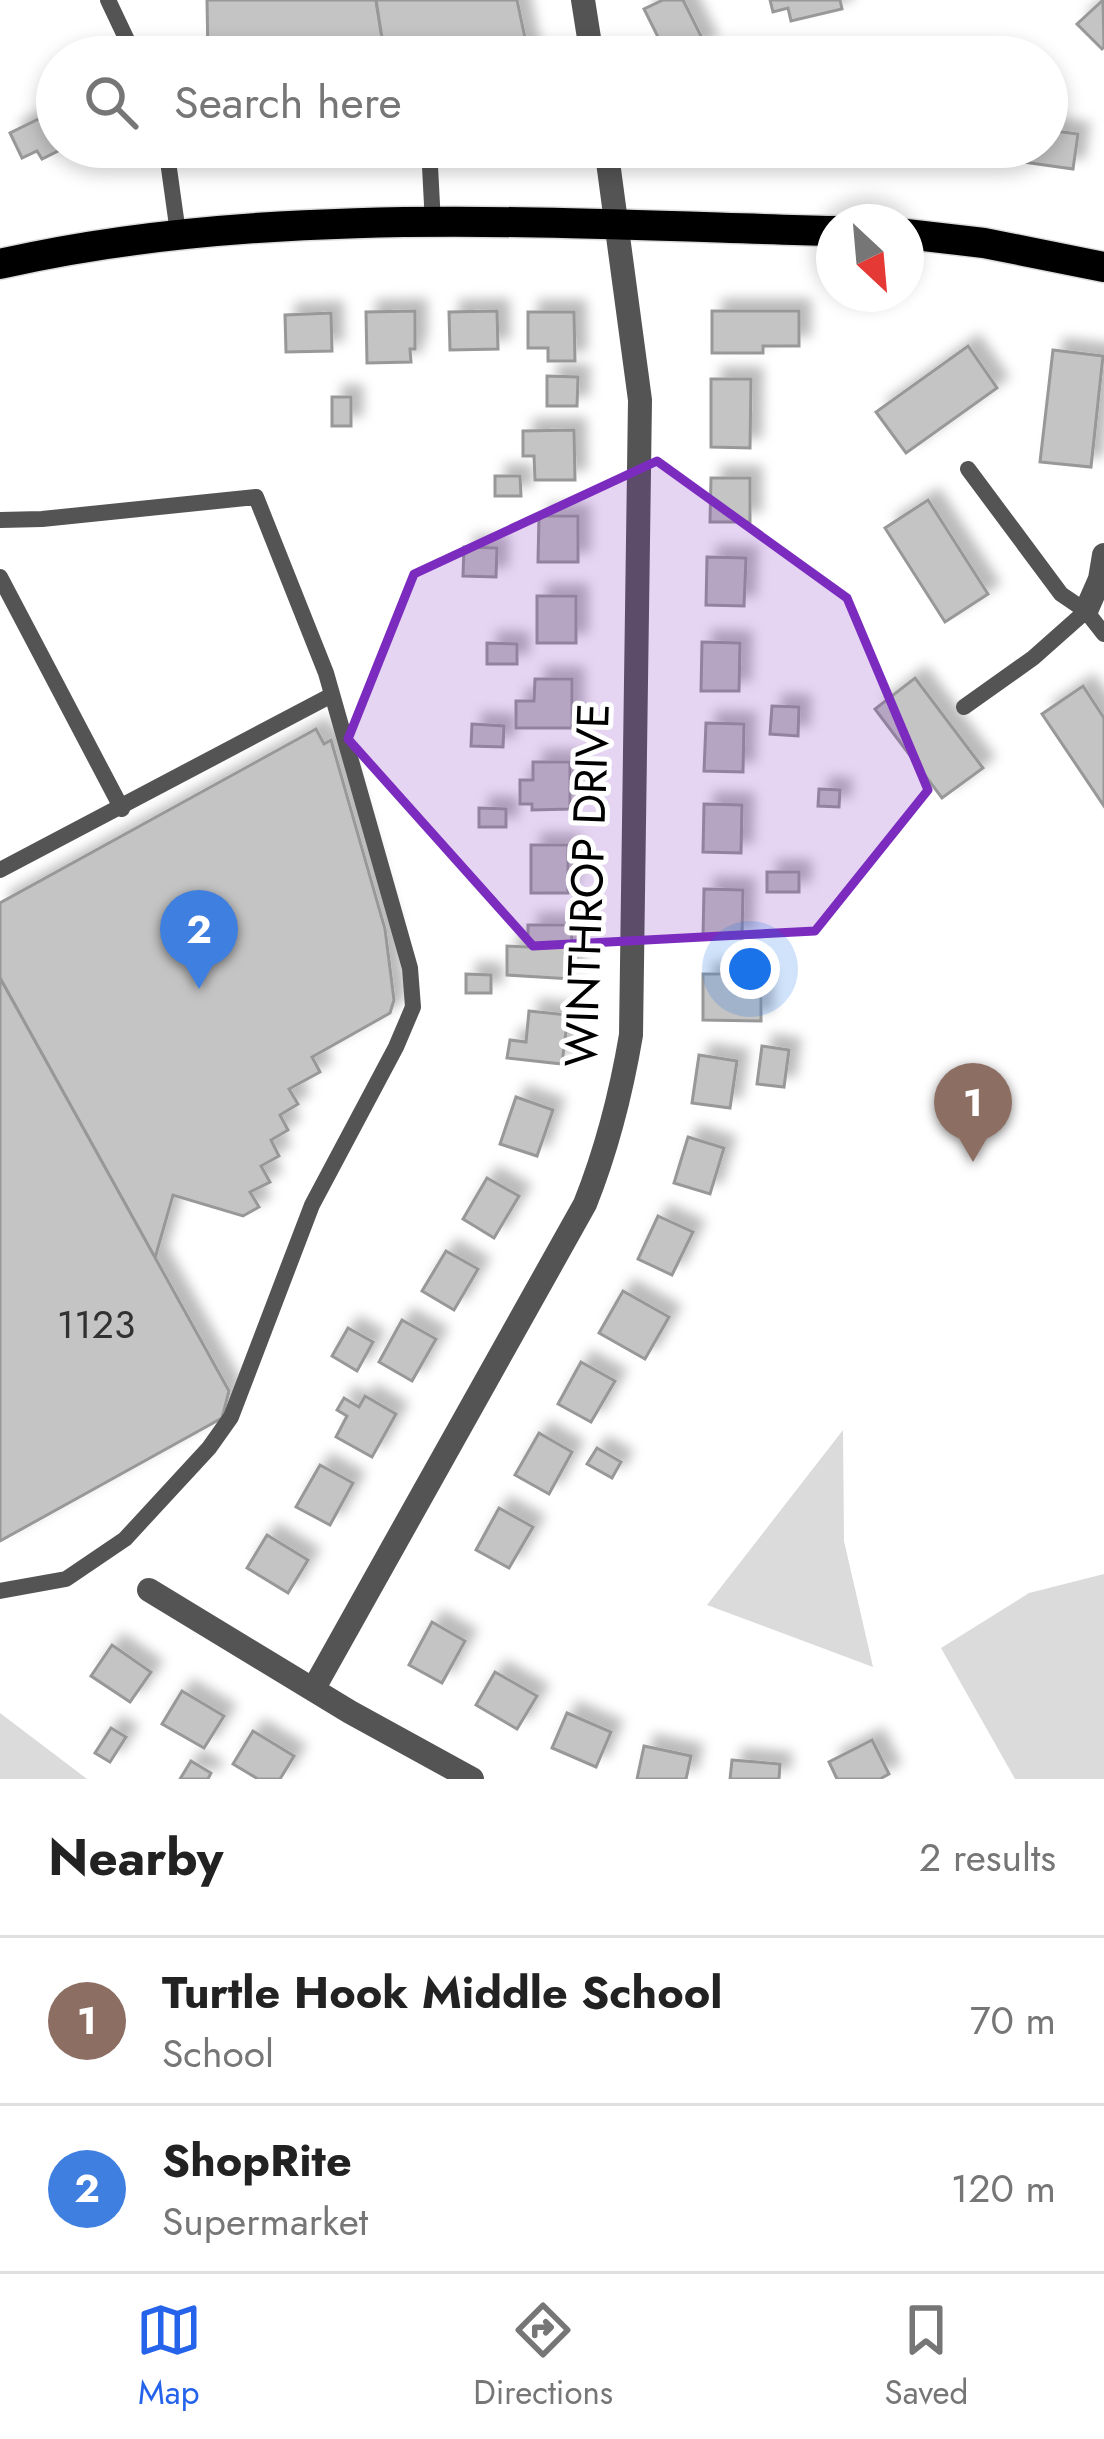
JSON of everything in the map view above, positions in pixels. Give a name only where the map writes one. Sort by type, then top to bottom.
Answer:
[{"type":"main road","points":[[0,264],[231,228],[433,224],[816,230]]},
{"type":"main road","points":[[924,236],[1104,267]]},
{"type":"street","points":[[583,0],[589,36]]},
{"type":"street","name":"WINTHROP DRIVE","points":[[314,1688],[585,1204],[622,1088],[631,1035],[640,400],[610,168]]},
{"type":"street","points":[[1086,611],[1104,555]]},
{"type":"street","points":[[149,1590],[472,1779]]},
{"type":"lane","points":[[108,0],[124,36]]},
{"type":"lane","points":[[169,168],[178,233]]},
{"type":"lane","points":[[430,168],[433,224]]},
{"type":"lane","points":[[968,469],[1061,594],[1086,611],[1104,634]]},
{"type":"lane","points":[[0,520],[256,497],[326,674],[410,968],[413,1006],[397,1047],[312,1204],[250,1373],[220,1432],[125,1539],[66,1579],[0,1591]]},
{"type":"lane","points":[[0,577],[122,809]]},
{"type":"lane","points":[[964,707],[1033,658],[1086,611]]},
{"type":"lane","points":[[0,871],[330,696]]},
{"type":"highlighted area","points":[[657,461],[847,598],[928,790],[815,931],[533,946],[348,739],[414,574]]},
{"type":"shaded area","points":[[843,1430],[844,1541],[873,1667],[707,1605]]},
{"type":"shaded area","points":[[1104,1574],[1104,1779],[1015,1779],[941,1648],[1029,1593]]},
{"type":"shaded area","points":[[0,1713],[87,1779],[0,1779]]},
{"type":"building","points":[[207,0],[376,0],[382,36],[208,36]]},
{"type":"building","points":[[376,0],[517,0],[525,36],[382,36]]},
{"type":"building","points":[[663,0],[683,0],[701,36],[658,36],[644,9]]},
{"type":"building","points":[[770,0],[840,0],[842,9],[791,21],[788,8],[773,12]]},
{"type":"building","points":[[1103,0],[1104,47],[1102,49],[1077,24]]},
{"type":"building","points":[[36,120],[36,151],[22,158],[10,133]]},
{"type":"building","points":[[1068,133],[1078,134],[1073,169],[1066,168]]},
{"type":"building","points":[[415,311],[411,362],[367,363],[366,312]]},
{"type":"building","points":[[497,311],[498,349],[450,350],[449,312]]},
{"type":"building","points":[[712,311],[799,311],[799,346],[763,346],[763,353],[712,353]]},
{"type":"building","points":[[528,312],[574,312],[575,361],[548,361],[548,348],[528,348]]},
{"type":"building","points":[[331,313],[332,351],[286,352],[285,315]]},
{"type":"building","points":[[968,346],[997,388],[906,453],[876,412]]},
{"type":"building","points":[[1053,350],[1103,356],[1091,467],[1040,462]]},
{"type":"building","points":[[547,376],[578,377],[577,406],[547,406]]},
{"type":"building","points":[[711,379],[751,379],[750,448],[711,447]]},
{"type":"building","points":[[332,397],[351,397],[351,426],[332,426]]},
{"type":"building","points":[[574,430],[575,480],[535,480],[534,456],[523,456],[523,431]]},
{"type":"building","points":[[495,476],[520,476],[521,496],[495,496]]},
{"type":"building","points":[[711,478],[750,478],[750,522],[710,522]]},
{"type":"building","points":[[928,500],[988,594],[945,622],[885,528]]},
{"type":"building","points":[[539,516],[578,516],[578,562],[538,562]]},
{"type":"building","points":[[464,547],[497,548],[496,577],[463,576]]},
{"type":"building","points":[[707,557],[746,558],[744,606],[706,605]]},
{"type":"building","points":[[537,596],[576,596],[576,643],[537,643]]},
{"type":"building","points":[[702,642],[740,643],[739,691],[701,691]]},
{"type":"building","points":[[487,643],[517,644],[517,664],[487,664]]},
{"type":"building","points":[[915,678],[983,768],[942,798],[875,709]]},
{"type":"building","points":[[535,679],[572,679],[572,728],[516,728],[516,701],[534,701]]},
{"type":"building","points":[[1083,686],[1104,718],[1104,806],[1042,714]]},
{"type":"building","points":[[772,706],[799,707],[798,736],[770,734]]},
{"type":"building","points":[[706,723],[744,724],[743,772],[704,771]]},
{"type":"building","points":[[472,724],[504,726],[503,747],[471,746]]},
{"type":"building","points":[[316,729],[324,744],[331,740],[385,929],[394,1000],[390,1013],[312,1057],[320,1072],[289,1089],[298,1104],[280,1115],[288,1130],[271,1140],[279,1156],[261,1166],[270,1182],[250,1192],[259,1207],[243,1216],[173,1195],[155,1258],[0,978],[0,903]]},
{"type":"building","points":[[533,762],[570,762],[570,809],[532,810],[532,804],[520,804],[520,780],[533,780]]},
{"type":"building","points":[[819,789],[840,790],[839,807],[818,806]]},
{"type":"building","points":[[704,804],[742,805],[741,853],[703,852]]},
{"type":"building","points":[[479,808],[506,809],[506,827],[479,827]]},
{"type":"building","points":[[531,845],[568,845],[568,893],[531,893]]},
{"type":"building","points":[[767,872],[799,872],[799,892],[767,892]]},
{"type":"building","points":[[704,889],[743,890],[742,938],[703,937]]},
{"type":"building","points":[[528,925],[572,925],[571,979],[507,975],[507,946],[528,947]]},
{"type":"building","points":[[466,974],[491,975],[491,993],[466,993]]},
{"type":"building","points":[[703,974],[741,974],[741,981],[761,981],[761,1021],[703,1020]]},
{"type":"building","points":[[0,978],[229,1391],[222,1418],[0,1541]]},
{"type":"building","points":[[529,1011],[568,1015],[562,1064],[507,1058],[510,1040],[526,1042]]},
{"type":"building","points":[[762,1046],[789,1050],[784,1087],[757,1084]]},
{"type":"building","points":[[699,1055],[737,1061],[730,1108],[692,1103]]},
{"type":"building","points":[[516,1097],[553,1110],[537,1156],[500,1144]]},
{"type":"building","points":[[688,1137],[724,1148],[710,1194],[674,1183]]},
{"type":"building","points":[[487,1178],[519,1196],[494,1238],[463,1219]]},
{"type":"building","points":[[658,1216],[693,1232],[672,1275],[638,1259]]},
{"type":"building","points":[[446,1251],[478,1269],[454,1310],[422,1291]]},
{"type":"building","points":[[623,1291],[669,1317],[645,1359],[599,1333]]},
{"type":"building","points":[[402,1320],[436,1339],[412,1381],[379,1362]]},
{"type":"building","points":[[348,1328],[373,1342],[357,1371],[332,1356]]},
{"type":"building","points":[[581,1362],[615,1381],[591,1422],[558,1404]]},
{"type":"building","points":[[365,1396],[396,1414],[372,1457],[336,1437],[347,1416],[337,1410],[344,1398],[359,1407]]},
{"type":"building","points":[[539,1433],[572,1452],[549,1494],[515,1475]]},
{"type":"building","points":[[597,1448],[621,1462],[612,1478],[587,1464]]},
{"type":"building","points":[[320,1465],[353,1483],[330,1525],[296,1507]]},
{"type":"building","points":[[499,1508],[533,1527],[509,1568],[476,1550]]},
{"type":"building","points":[[267,1535],[308,1560],[288,1593],[247,1568]]},
{"type":"building","points":[[432,1622],[465,1641],[442,1683],[409,1665]]},
{"type":"building","points":[[112,1645],[151,1672],[130,1702],[91,1676]]},
{"type":"building","points":[[495,1672],[537,1696],[517,1729],[476,1705]]},
{"type":"building","points":[[182,1691],[224,1716],[204,1748],[162,1724]]},
{"type":"building","points":[[567,1713],[611,1732],[596,1767],[552,1748]]},
{"type":"building","points":[[111,1728],[126,1737],[110,1762],[95,1753]]},
{"type":"building","points":[[253,1731],[294,1756],[280,1779],[258,1779],[233,1764]]},
{"type":"building","points":[[872,1740],[889,1774],[880,1779],[837,1779],[829,1762]]},
{"type":"building","points":[[644,1746],[691,1756],[686,1779],[637,1779]]},
{"type":"building","points":[[732,1760],[780,1764],[779,1779],[730,1779]]},
{"type":"building","points":[[191,1761],[211,1773],[208,1779],[180,1779]]},
{"type":"place","name":"ShopRite","points":[[199,989]]},
{"type":"place","name":"Turtle Hook Middle School","points":[[973,1162]]}]
